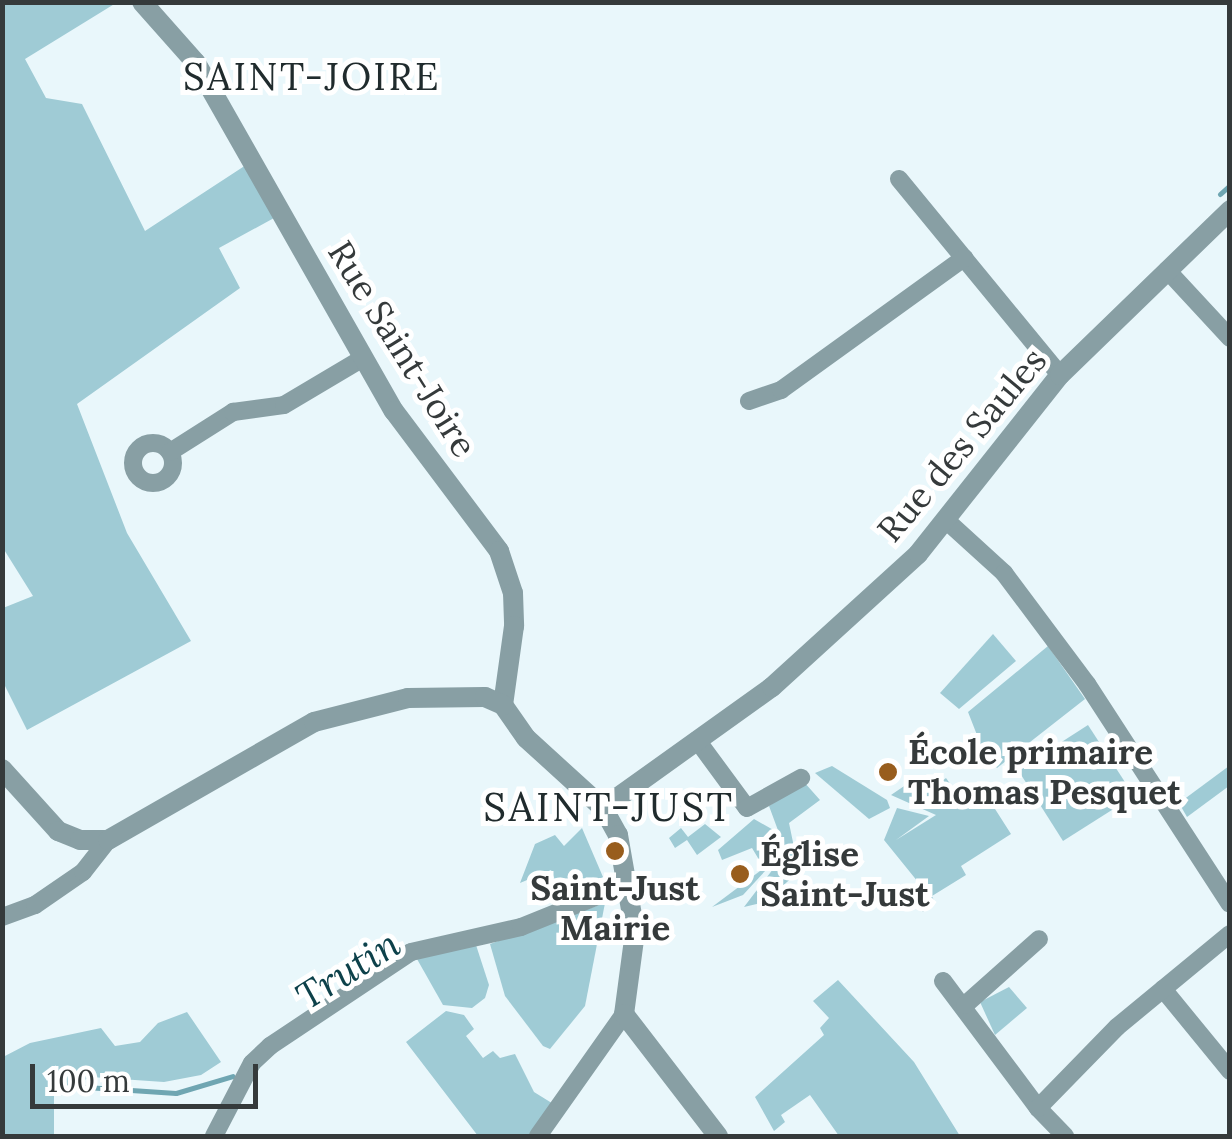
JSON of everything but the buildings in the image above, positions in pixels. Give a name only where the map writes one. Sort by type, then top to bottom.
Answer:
[{"type":"street","name":"Rue Saint-Joire","points":[[142,2],[196,63],[362,358],[428,461],[499,552],[514,626],[502,705]]},
{"type":"street","points":[[898,179],[1060,375]]},
{"type":"street","name":"Rue des Saules","points":[[603,808],[772,687],[948,522],[1060,375],[1230,210]]},
{"type":"street","points":[[749,401],[781,390],[964,258]]},
{"type":"street","points":[[1167,270],[1230,338]]},
{"type":"street","points":[[170,452],[233,412],[284,405],[362,358]]},
{"type":"street","points":[[948,522],[1004,573],[1087,684],[1230,904]]},
{"type":"street","points":[[2,917],[35,905],[83,872],[108,840],[314,722],[408,698],[485,697],[502,705],[526,738],[603,808],[618,835],[630,884],[635,942],[624,1014],[538,1136]]},
{"type":"street","points":[[697,740],[748,808],[801,778]]},
{"type":"street","points":[[2,769],[58,830],[80,840],[108,840]]},
{"type":"street","points":[[214,1136],[262,1054],[412,952],[521,927],[630,884]]},
{"type":"street","points":[[1038,1108],[1163,989],[1230,934]]},
{"type":"street","points":[[965,1005],[1039,939]]},
{"type":"street","points":[[943,981],[965,1005],[1038,1108],[1065,1136]]},
{"type":"street","points":[[1163,989],[1230,1071]]},
{"type":"street","points":[[624,1014],[718,1136]]},
{"type":"shaded area","points":[[3,3],[116,3],[25,59],[46,98],[82,104],[145,231],[246,165],[274,218],[219,248],[240,288],[77,404],[127,533],[191,641],[27,730],[3,682],[3,608],[33,596],[3,548]]},
{"type":"shaded area","points":[[993,634],[1016,661],[959,709],[940,693]]},
{"type":"shaded area","points":[[1048,646],[1085,699],[997,768],[972,741],[977,735],[968,712]]},
{"type":"shaded area","points":[[1088,725],[1134,796],[1063,841],[1018,770]]},
{"type":"shaded area","points":[[832,766],[887,800],[890,808],[869,819],[815,773]]},
{"type":"shaded area","points":[[1229,766],[1229,786],[1187,817],[1179,803]]},
{"type":"shaded area","points":[[946,778],[961,799],[981,787],[1011,834],[961,866],[966,875],[932,896],[935,903],[923,912],[906,896],[918,882],[884,840],[897,808],[929,816],[896,840],[936,815],[891,795],[913,780],[925,794]]},
{"type":"shaded area","points":[[804,782],[820,800],[789,823],[799,871],[775,893],[778,899],[744,907],[786,852],[769,806]]},
{"type":"shaded area","points":[[754,819],[777,832],[777,858],[743,895],[712,907],[764,868],[752,848],[722,860],[718,850]]},
{"type":"shaded area","points":[[705,824],[721,837],[697,855],[687,840],[675,848],[669,838],[681,828],[688,837]]},
{"type":"shaded area","points":[[582,828],[603,877],[573,892],[576,900],[565,905],[551,870],[520,883],[535,844],[555,835],[564,846]]},
{"type":"shaded area","points":[[605,903],[585,1006],[550,1049],[543,1046],[505,996],[490,944]]},
{"type":"shaded area","points":[[476,945],[489,985],[485,998],[472,1008],[443,1005],[417,959]]},
{"type":"shaded area","points":[[838,980],[914,1062],[960,1136],[839,1136],[810,1095],[781,1115],[785,1122],[774,1131],[755,1097],[824,1035],[820,1028],[829,1018],[813,1001]]},
{"type":"shaded area","points":[[1009,987],[1027,1008],[995,1035],[980,1002]]},
{"type":"shaded area","points":[[446,1011],[464,1015],[474,1029],[466,1036],[483,1058],[493,1051],[500,1058],[515,1054],[534,1092],[555,1105],[532,1136],[478,1136],[406,1042]]},
{"type":"shaded area","points":[[187,1012],[221,1062],[201,1075],[164,1082],[91,1077],[54,1094],[54,1136],[3,1136],[3,1057],[30,1043],[101,1028],[115,1046],[140,1042],[158,1023]]},
{"type":"waterway","points":[[1220,194],[1230,185]]},
{"type":"waterway","name":"Trutin","points":[[56,1085],[176,1093],[233,1076]]},
{"type":"place","name":"École primaire Thomas Pesquet","points":[[888,772]]},
{"type":"place","name":"Saint-Just Mairie","points":[[615,851]]},
{"type":"place","name":"Église Saint-Just","points":[[740,874]]},
{"type":"district","name":"SAINT-JOIRE","points":[[312,77]]},
{"type":"district","name":"SAINT-JUST","points":[[609,807]]}]
